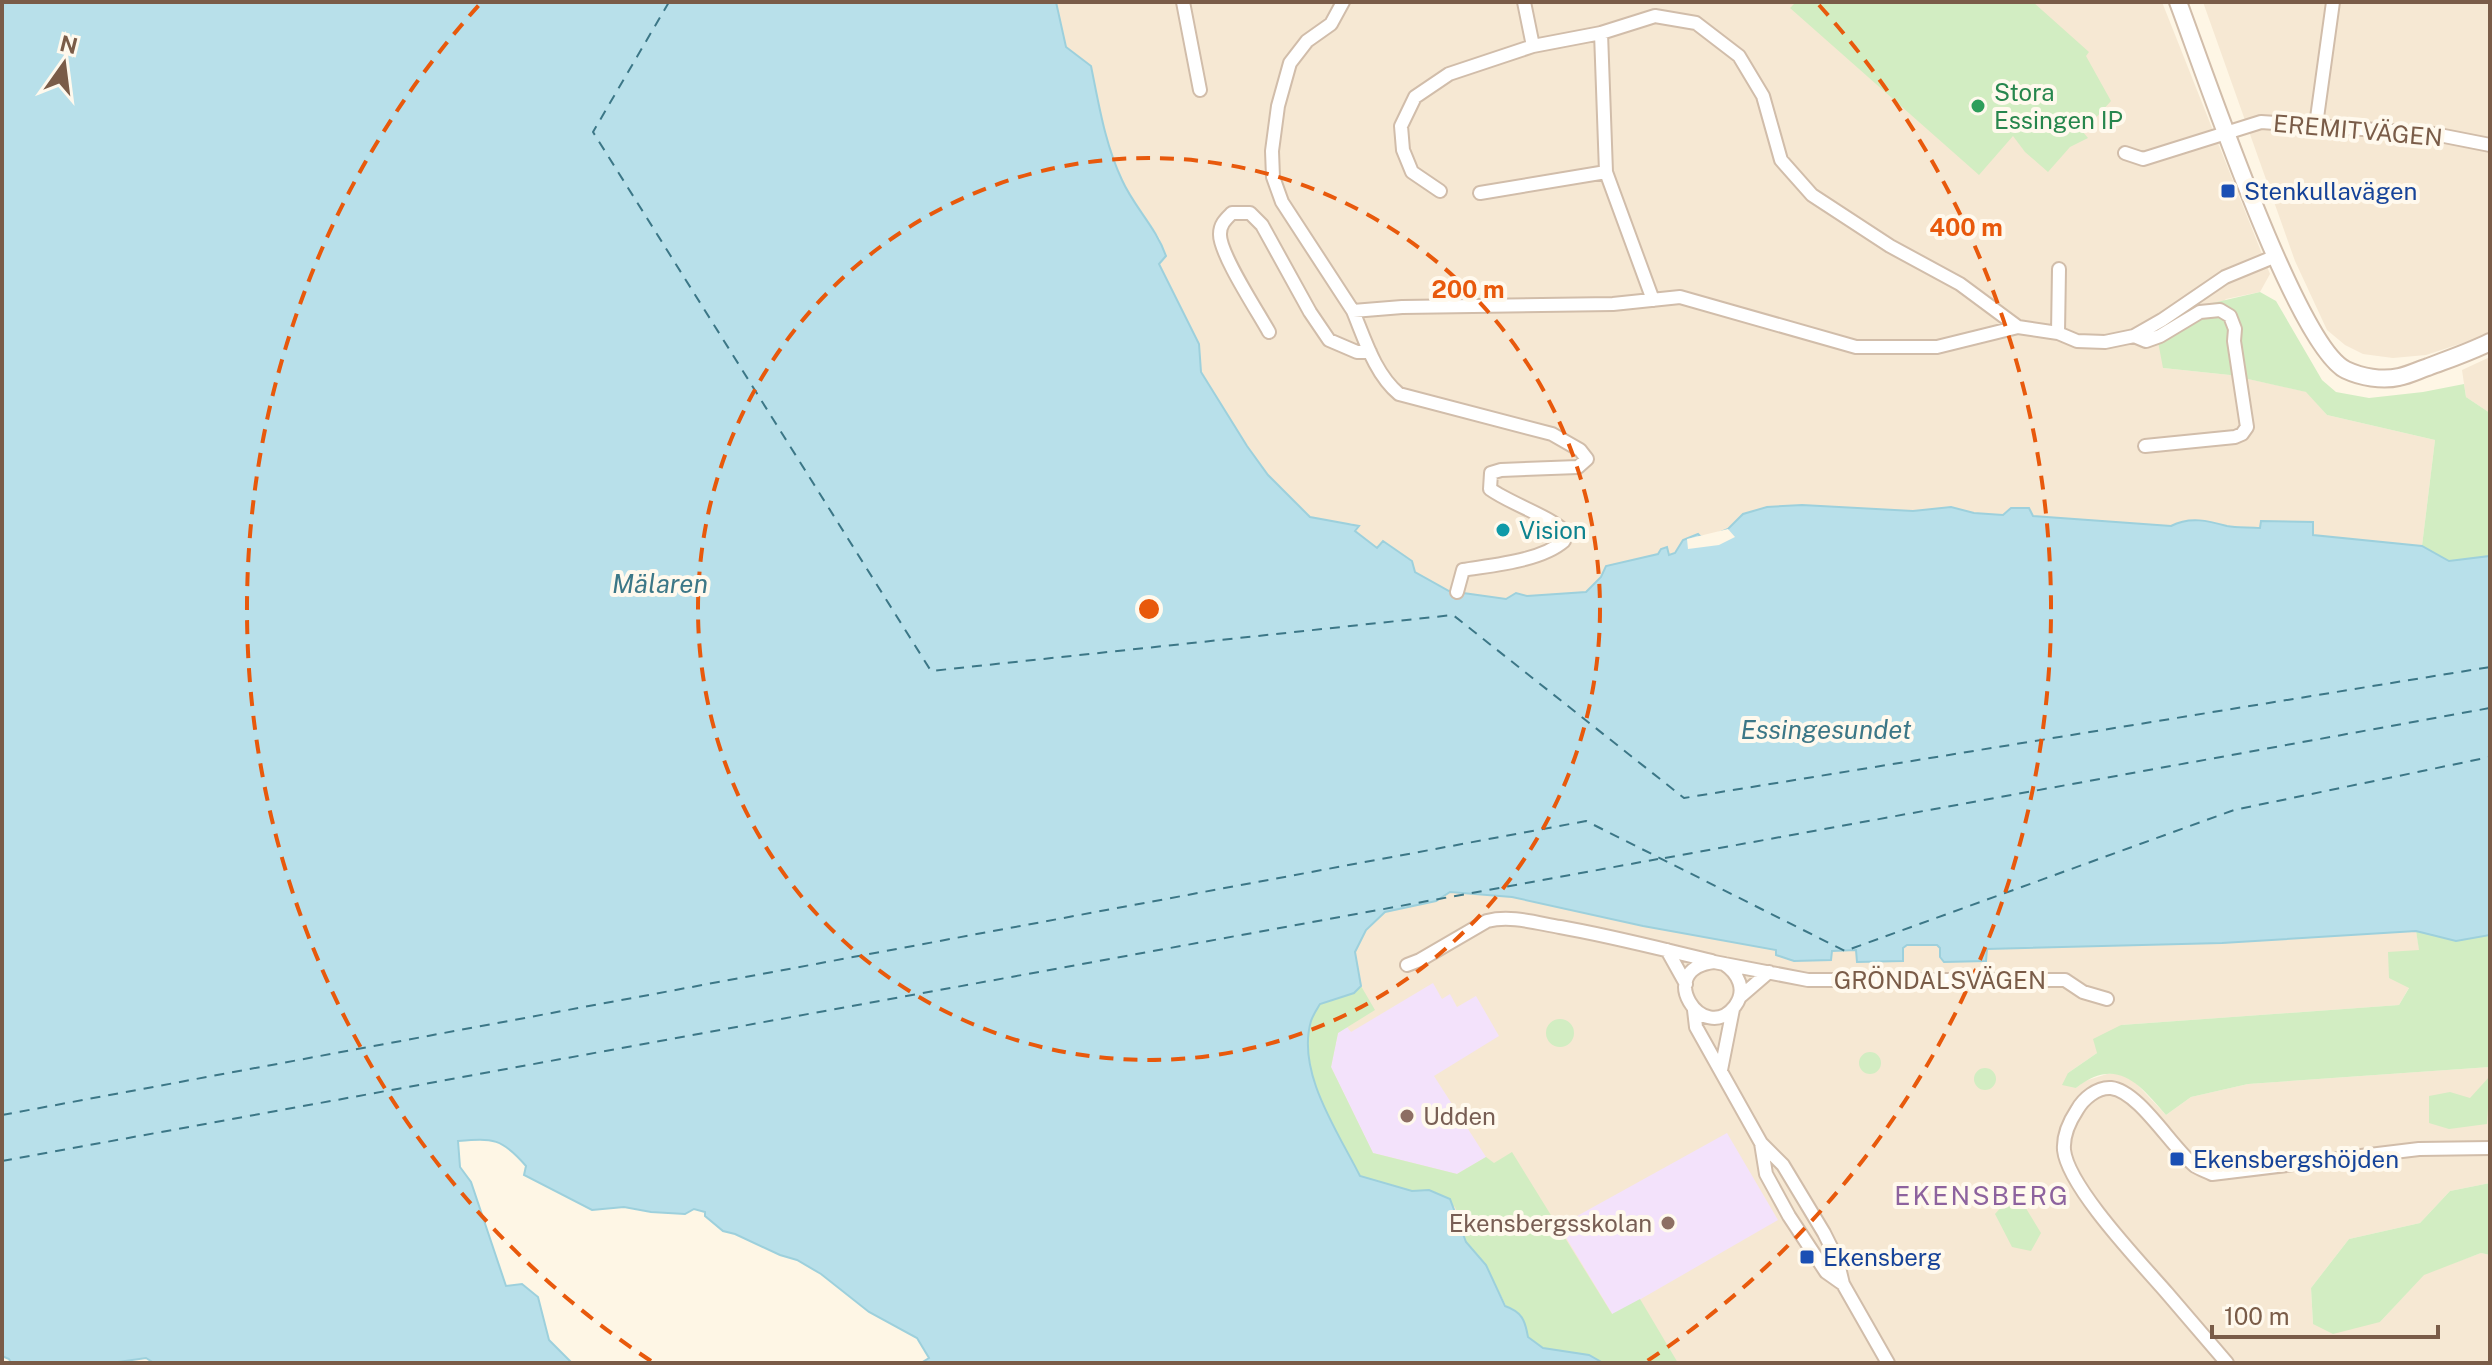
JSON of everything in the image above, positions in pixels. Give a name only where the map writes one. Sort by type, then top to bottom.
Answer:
[{"type":"street","points":[[1183,2],[1200,90]]},
{"type":"street","points":[[1343,2],[1331,24],[1307,41],[1290,63],[1278,106],[1272,151],[1273,177],[1282,202],[1353,311],[1387,384],[1399,394],[1552,434],[1580,450],[1587,459],[1578,467],[1491,473],[1490,489],[1525,510],[1558,524],[1564,531],[1564,541],[1555,549],[1542,553],[1463,570],[1457,592]]},
{"type":"street","points":[[1524,2],[1533,46]]},
{"type":"street","points":[[2178,2],[2276,256],[2315,336],[2335,362],[2344,369],[2376,378],[2401,377],[2490,342]]},
{"type":"street","points":[[2316,125],[2333,2]]},
{"type":"street","points":[[1440,191],[1412,172],[1403,150],[1401,126],[1415,97],[1449,74],[1533,46],[1601,33],[1655,16],[1696,23],[1739,56],[1763,96],[1781,160],[1812,195],[1890,246],[1960,284],[2018,327]]},
{"type":"street","points":[[1601,33],[1606,172],[1653,300]]},
{"type":"street","name":"EREMITVÄGEN","points":[[2125,153],[2143,159],[2261,122],[2434,134],[2490,145]]},
{"type":"street","points":[[1480,193],[1606,172]]},
{"type":"street","points":[[1269,332],[1231,264],[1220,237],[1222,223],[1232,213],[1250,213],[1262,225],[1329,340],[1357,352],[1370,352]]},
{"type":"street","points":[[1353,311],[1402,307],[1613,304],[1680,297],[1856,347],[1937,347],[2018,327],[2058,333],[2077,341],[2105,342],[2134,336],[2225,277],[2276,256]]},
{"type":"street","points":[[2058,333],[2059,269]]},
{"type":"street","points":[[2134,336],[2146,341],[2160,336],[2200,312],[2220,310],[2230,316],[2235,329],[2238,373],[2245,403],[2247,427],[2242,434],[2145,446]]},
{"type":"street","name":"GRÖNDALSVÄGEN","points":[[1407,965],[1498,918],[1598,934],[1719,963],[1808,980],[2065,980],[2083,992],[2107,999]]},
{"type":"street","points":[[1667,950],[1686,984]]},
{"type":"street","points":[[1733,1009],[1715,1017],[1694,1010],[1687,1000],[1689,975],[1705,963],[1719,963],[1736,974],[1740,997]]},
{"type":"street","points":[[1721,1070],[1733,1009],[1740,997],[1769,972]]},
{"type":"street","points":[[1694,1010],[1696,1027],[1761,1143],[1783,1165],[1824,1233],[1837,1259],[1843,1284],[1888,1363]]},
{"type":"street","points":[[2227,1363],[2099,1214],[2068,1164],[2064,1151],[2070,1121],[2090,1096],[2111,1088],[2130,1096],[2180,1152],[2197,1167],[2212,1174],[2419,1149],[2490,1148]]},
{"type":"street","points":[[1761,1143],[1766,1174],[1781,1202],[1826,1272],[1843,1284]]},
{"type":"shaded area","points":[[1056,2],[2162,2],[2270,274],[2260,292],[2226,299],[2163,368],[2230,375],[2307,392],[2327,415],[2435,440],[2422,546],[2313,535],[2313,522],[2261,521],[2260,528],[2179,522],[2171,526],[2033,516],[2028,508],[2011,508],[2003,515],[1974,513],[1951,507],[1913,511],[1775,506],[1743,514],[1728,529],[1714,535],[1683,540],[1675,553],[1668,555],[1667,548],[1658,554],[1606,566],[1601,577],[1586,592],[1527,596],[1516,593],[1507,599],[1449,591],[1415,572],[1383,541],[1378,548],[1355,531],[1358,526],[1310,517],[1268,475],[1247,446],[1201,371],[1199,343],[1159,263],[1160,239],[1123,184],[1107,142],[1091,66],[1066,47]]},
{"type":"shaded area","points":[[2203,2],[2490,2],[2490,334],[2426,355],[2393,358],[2363,354],[2345,345],[2327,330],[2295,261]]},
{"type":"shaded area","points":[[2490,357],[2490,413],[2466,397],[2462,370]]},
{"type":"shaded area","points":[[1450,892],[1512,897],[1643,926],[1831,960],[1832,951],[1857,950],[1857,961],[1903,961],[1903,948],[1907,945],[1937,945],[1944,962],[1986,961],[1986,949],[2222,943],[2416,931],[2422,965],[2399,1005],[2121,1025],[2097,1053],[2068,1073],[2076,1088],[2085,1081],[2107,1074],[2132,1079],[2166,1115],[2191,1097],[2248,1084],[2490,1067],[2490,1183],[2450,1191],[2420,1223],[2349,1239],[2311,1288],[2313,1324],[2380,1322],[2424,1274],[2481,1253],[2490,1255],[2490,1363],[1603,1363],[1486,1265],[1360,1176],[1309,1038],[1361,986],[1355,952],[1366,930],[1385,912],[1436,901]]},
{"type":"shaded area","name":"Udden","points":[[1433,983],[1442,999],[1450,994],[1457,1007],[1476,996],[1499,1036],[1434,1076],[1486,1157],[1457,1174],[1373,1153],[1331,1067],[1338,1033],[1347,1027],[1351,1032]]},
{"type":"shaded area","name":"Ekensbergsskolan","points":[[1727,1133],[1778,1220],[1613,1315],[1559,1226]]},
{"type":"green space","name":"Stora Essingen IP","points":[[1796,2],[2033,2],[2089,52],[2086,56],[2111,101],[2083,132],[2088,138],[2070,147],[2048,172],[2025,152],[2013,136],[1979,175],[1790,8]]},
{"type":"green space","points":[[2260,292],[2276,301],[2322,380],[2336,392],[2369,398],[2464,384],[2466,397],[2490,413],[2490,556],[2449,561],[2422,546],[2435,440],[2327,415],[2306,392],[2230,375],[2163,368],[2156,331],[2200,306]]},
{"type":"green space","points":[[2416,931],[2456,941],[2490,935],[2490,1067],[2248,1084],[2191,1097],[2166,1115],[2136,1084],[2115,1074],[2104,1074],[2076,1088],[2062,1085],[2068,1073],[2097,1053],[2093,1039],[2121,1025],[2399,1005],[2409,988],[2389,978],[2388,952],[2419,950]]},
{"type":"green space","points":[[1361,986],[1375,1010],[1338,1033],[1331,1067],[1373,1153],[1457,1174],[1486,1157],[1494,1163],[1512,1152],[1612,1314],[1640,1299],[1678,1363],[1603,1363],[1589,1355],[1543,1348],[1528,1337],[1522,1317],[1506,1306],[1486,1265],[1466,1242],[1455,1207],[1429,1190],[1413,1191],[1360,1176],[1314,1081],[1308,1040],[1311,1021],[1320,1004],[1354,993]]},
{"type":"green space","points":[[1560,1019],[1570,1023],[1574,1033],[1570,1043],[1560,1047],[1550,1043],[1546,1033],[1550,1023]]},
{"type":"green space","points":[[1870,1052],[1878,1055],[1881,1063],[1878,1071],[1870,1074],[1862,1071],[1859,1063],[1862,1055]]},
{"type":"green space","points":[[1985,1068],[1993,1071],[1996,1079],[1993,1087],[1985,1090],[1977,1087],[1974,1079],[1977,1071]]},
{"type":"green space","points":[[2490,1076],[2487,1124],[2449,1129],[2429,1123],[2429,1096],[2450,1092],[2470,1098]]},
{"type":"green space","points":[[2490,1183],[2490,1255],[2481,1253],[2424,1275],[2380,1322],[2333,1334],[2313,1324],[2311,1288],[2349,1239],[2420,1223],[2450,1191]]},
{"type":"green space","points":[[2009,1198],[2024,1205],[2041,1233],[2031,1251],[2012,1247],[1995,1214]]},
{"type":"water","name":"Mälaren","points":[[2,2],[1056,2],[1066,47],[1091,66],[1107,138],[1122,180],[1166,256],[1159,264],[1199,344],[1201,372],[1247,446],[1268,475],[1310,517],[1359,526],[1355,531],[1377,548],[1383,541],[1412,561],[1415,572],[1449,591],[1506,599],[1516,593],[1527,596],[1586,592],[1601,577],[1606,566],[1658,554],[1667,547],[1669,555],[1675,553],[1683,540],[1698,534],[1701,537],[1714,535],[1728,529],[1743,514],[1767,507],[1802,505],[1913,511],[1951,507],[1974,513],[2003,515],[2011,508],[2029,508],[2033,516],[2171,526],[2192,520],[2260,528],[2261,521],[2313,522],[2313,535],[2422,546],[2449,561],[2490,556],[2490,935],[2456,941],[2416,931],[2222,943],[1987,949],[1986,961],[1944,962],[1937,945],[1907,945],[1903,948],[1903,961],[1857,962],[1856,950],[1832,951],[1831,960],[1794,961],[1776,955],[1776,950],[1643,926],[1512,897],[1450,892],[1436,901],[1385,912],[1366,930],[1355,952],[1361,986],[1354,993],[1320,1004],[1311,1021],[1309,1061],[1331,1121],[1360,1176],[1412,1191],[1429,1190],[1450,1199],[1466,1242],[1486,1265],[1505,1306],[1522,1317],[1528,1337],[1543,1348],[1589,1355],[1603,1363],[921,1363],[929,1358],[917,1338],[869,1312],[821,1274],[797,1260],[723,1231],[705,1216],[705,1212],[694,1209],[685,1214],[651,1212],[624,1207],[592,1210],[524,1175],[526,1166],[503,1145],[480,1140],[458,1141],[460,1167],[471,1182],[506,1286],[522,1284],[538,1297],[549,1340],[572,1363],[154,1363],[146,1358],[111,1363],[11,1363],[2,1356]]},
{"type":"pier","points":[[1728,529],[1735,537],[1719,545],[1688,549],[1687,539]]},
{"type":"ferry route","points":[[669,2],[593,132],[931,671],[1453,615],[1684,798],[2490,667]]},
{"type":"ferry route","points":[[1665,858],[2490,708]]},
{"type":"ferry route","points":[[2,1115],[1586,821],[1845,951],[2234,810],[2490,757]]},
{"type":"ferry route","points":[[2,1161],[1658,859]]},
{"type":"place","name":"Stora Essingen IP","points":[[1978,106]]},
{"type":"place","name":"Stenkullavägen","points":[[2228,191]]},
{"type":"place","name":"Vision","points":[[1503,530]]},
{"type":"place","name":"Udden","points":[[1407,1116]]},
{"type":"place","name":"Ekensbergshöjden","points":[[2177,1159]]},
{"type":"place","name":"Ekensbergsskolan","points":[[1668,1223]]},
{"type":"place","name":"Ekensberg","points":[[1807,1257]]},
{"type":"district","name":"EKENSBERG","points":[[1982,1195]]},
{"type":"water label","name":"Essingesundet","points":[[1826,729]]}]
